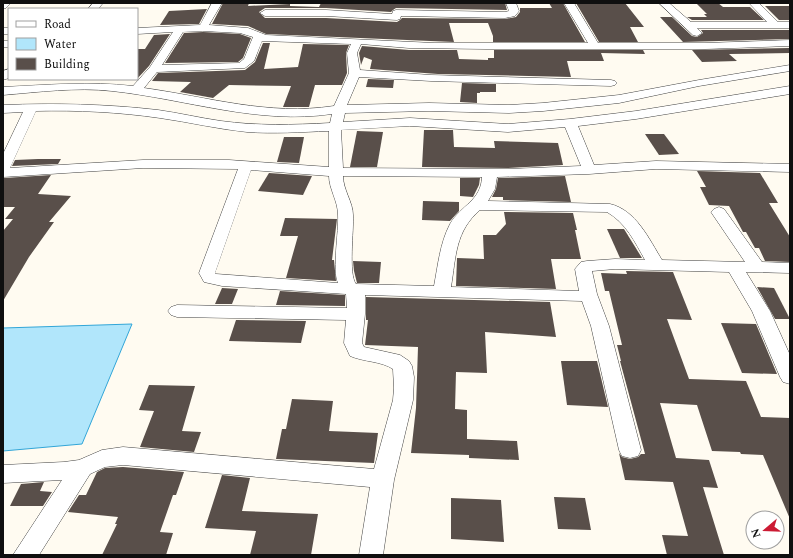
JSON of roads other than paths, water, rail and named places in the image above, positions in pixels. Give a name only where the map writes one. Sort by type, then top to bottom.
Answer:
[{"type":"street","points":[[3,6],[6,3]]},
{"type":"street","points":[[203,28],[217,3]]},
{"type":"street","points":[[392,3],[397,22],[396,37],[398,45]]},
{"type":"street","points":[[138,31],[203,28],[240,30],[259,22],[326,13],[397,22],[505,15],[512,14],[514,11],[511,3]]},
{"type":"street","points":[[569,3],[590,36],[594,46]]},
{"type":"street","points":[[664,3],[711,46]]},
{"type":"street","points":[[754,3],[775,24]]},
{"type":"street","points":[[259,22],[264,38],[357,41],[398,45],[711,46],[790,43]]},
{"type":"street","points":[[154,69],[241,66],[249,60],[259,22]]},
{"type":"street","points":[[688,25],[790,24]]},
{"type":"street","points":[[136,90],[154,69],[180,29]]},
{"type":"street","points":[[357,41],[352,53],[355,68],[337,118],[335,172],[336,184],[346,213],[344,257],[345,281],[356,295],[353,343],[357,351],[366,355],[393,360],[402,366],[405,376],[401,408],[383,480],[371,555]]},
{"type":"street","points":[[355,68],[392,64]]},
{"type":"street","points":[[355,68],[431,78],[611,84]]},
{"type":"street","points":[[474,68],[526,70]]},
{"type":"street","points":[[3,109],[94,108],[159,114],[220,125],[248,128],[429,107],[509,109],[619,99],[790,68]]},
{"type":"street","points":[[3,91],[96,86],[136,90],[221,106],[281,113],[320,112],[337,118],[508,128],[570,123],[636,115],[790,90]]},
{"type":"street","points":[[3,168],[31,108]]},
{"type":"street","points":[[570,123],[589,170]]},
{"type":"street","points":[[3,173],[143,164],[246,165],[335,172],[490,173],[589,170],[656,165],[790,168]]},
{"type":"street","points":[[246,165],[207,274],[210,278],[222,281],[351,289],[581,296],[588,294]]},
{"type":"street","points":[[442,291],[452,241],[458,224],[464,215],[484,197],[489,188],[490,173]]},
{"type":"street","points":[[475,205],[595,207],[612,209],[622,215],[630,224],[657,265]]},
{"type":"street","points":[[719,212],[757,267]]},
{"type":"street","points":[[630,450],[600,326],[588,294],[583,269],[587,266],[614,264],[790,268]]},
{"type":"street","points":[[734,266],[761,310],[790,377]]},
{"type":"street","points":[[177,311],[356,314]]},
{"type":"street","points":[[3,474],[64,471],[82,468],[102,459],[123,456],[383,480]]},
{"type":"street","points":[[24,555],[82,468]]},
{"type":"water","points":[[132,324],[82,444],[3,451],[3,328]]}]
